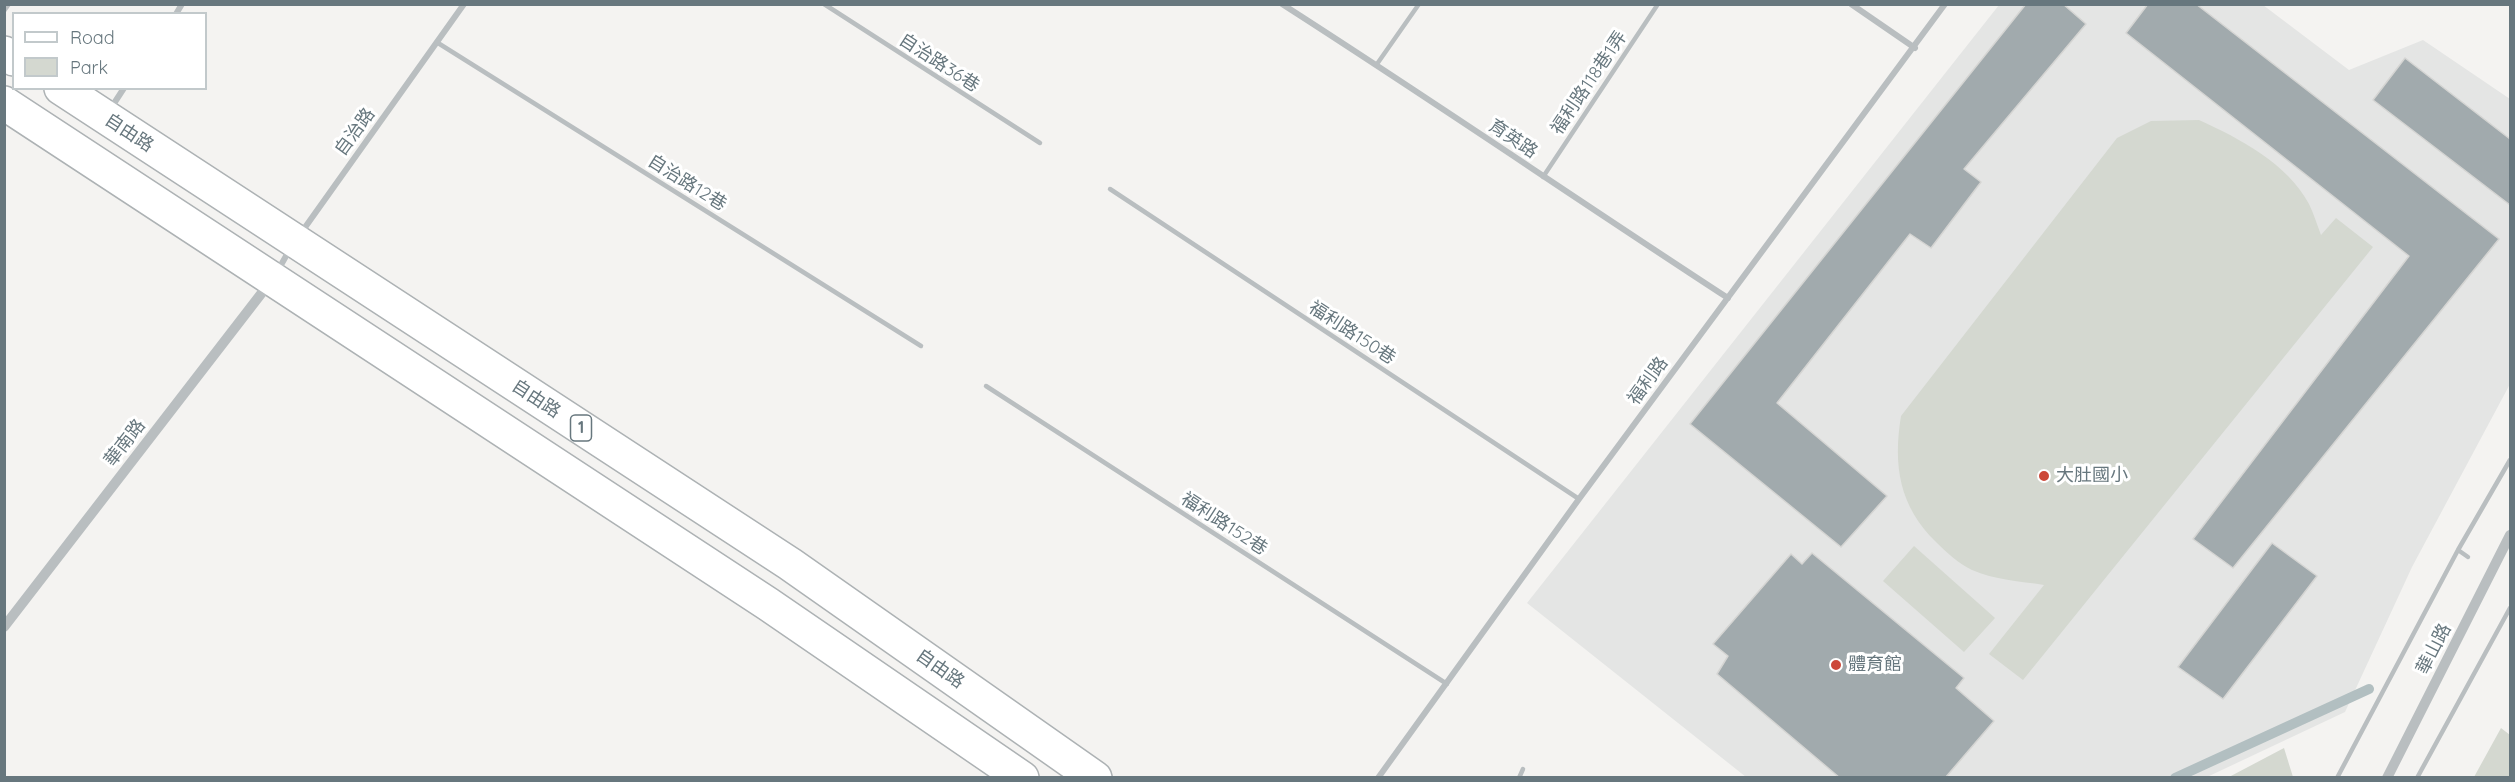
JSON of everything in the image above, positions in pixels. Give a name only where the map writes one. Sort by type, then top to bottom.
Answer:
[{"type":"main road","name":"自由路","points":[[63,90],[790,564],[1095,777]]},
{"type":"main road","points":[[4,103],[758,597],[1022,777]]},
{"type":"street","name":"自治路","points":[[273,278],[295,242],[464,4]]},
{"type":"street","name":"育英路","points":[[1282,4],[1377,64],[1543,177],[1728,298]]},
{"type":"street","points":[[1851,4],[1915,48]]},
{"type":"street","name":"福利路","points":[[1378,777],[1728,298],[1915,48],[1945,4]]},
{"type":"street","points":[[105,117],[123,90]]},
{"type":"street","name":"華南路","points":[[4,627],[273,278]]},
{"type":"street","name":"華山路","points":[[2387,777],[2511,535]]},
{"type":"lane","points":[[4,11],[9,4]]},
{"type":"lane","name":"自治路36巷","points":[[824,4],[1040,143]]},
{"type":"lane","points":[[1377,64],[1419,4]]},
{"type":"lane","name":"福利路118巷1弄","points":[[1543,177],[1658,4]]},
{"type":"lane","name":"自治路12巷","points":[[438,43],[921,346]]},
{"type":"lane","name":"福利路150巷","points":[[1110,189],[1580,500]]},
{"type":"lane","name":"福利路152巷","points":[[986,386],[1447,684]]},
{"type":"lane","points":[[2337,777],[2458,550],[2511,460]]},
{"type":"lane","points":[[2458,550],[2468,556]]},
{"type":"lane","points":[[2417,777],[2511,608]]},
{"type":"lane","points":[[1519,777],[1522,769]]},
{"type":"shaded area","name":"大肚國小","points":[[1999,5],[2263,5],[2349,70],[2423,40],[2510,99],[2510,384],[2412,567],[2345,712],[2207,777],[1746,777],[1527,603]]},
{"type":"green space","points":[[2199,120],[2246,144],[2289,177],[2309,204],[2321,235],[2336,218],[2373,247],[2023,680],[1989,654],[2044,585],[1998,578],[1972,570],[1949,554],[1924,528],[1914,514],[1902,484],[1898,451],[1901,416],[2117,138],[2151,121]]},
{"type":"green space","points":[[1914,546],[1995,618],[1964,652],[1883,581]]},
{"type":"green space","points":[[2501,728],[2510,735],[2510,777],[2474,777]]},
{"type":"green space","points":[[2284,748],[2293,777],[2229,777]]},
{"type":"building","points":[[2026,4],[2063,4],[2086,24],[1964,169],[1981,182],[1931,248],[1910,234],[1777,403],[1887,496],[1841,547],[1690,424]]},
{"type":"building","points":[[2148,4],[2196,4],[2499,239],[2233,568],[2193,539],[2409,256],[2126,33]]},
{"type":"building","points":[[2405,58],[2510,139],[2510,205],[2373,100]]},
{"type":"building","points":[[2272,543],[2317,576],[2223,699],[2178,667]]},
{"type":"building","name":"體育館","points":[[1812,553],[1964,678],[1956,688],[1994,721],[1945,778],[1840,778],[1717,674],[1728,656],[1713,644],[1791,554],[1802,564]]},
{"type":"waterway","points":[[2175,778],[2369,689]]},
{"type":"place","name":"大肚國小","points":[[2044,476]]},
{"type":"place","name":"體育館","points":[[1836,665]]}]
